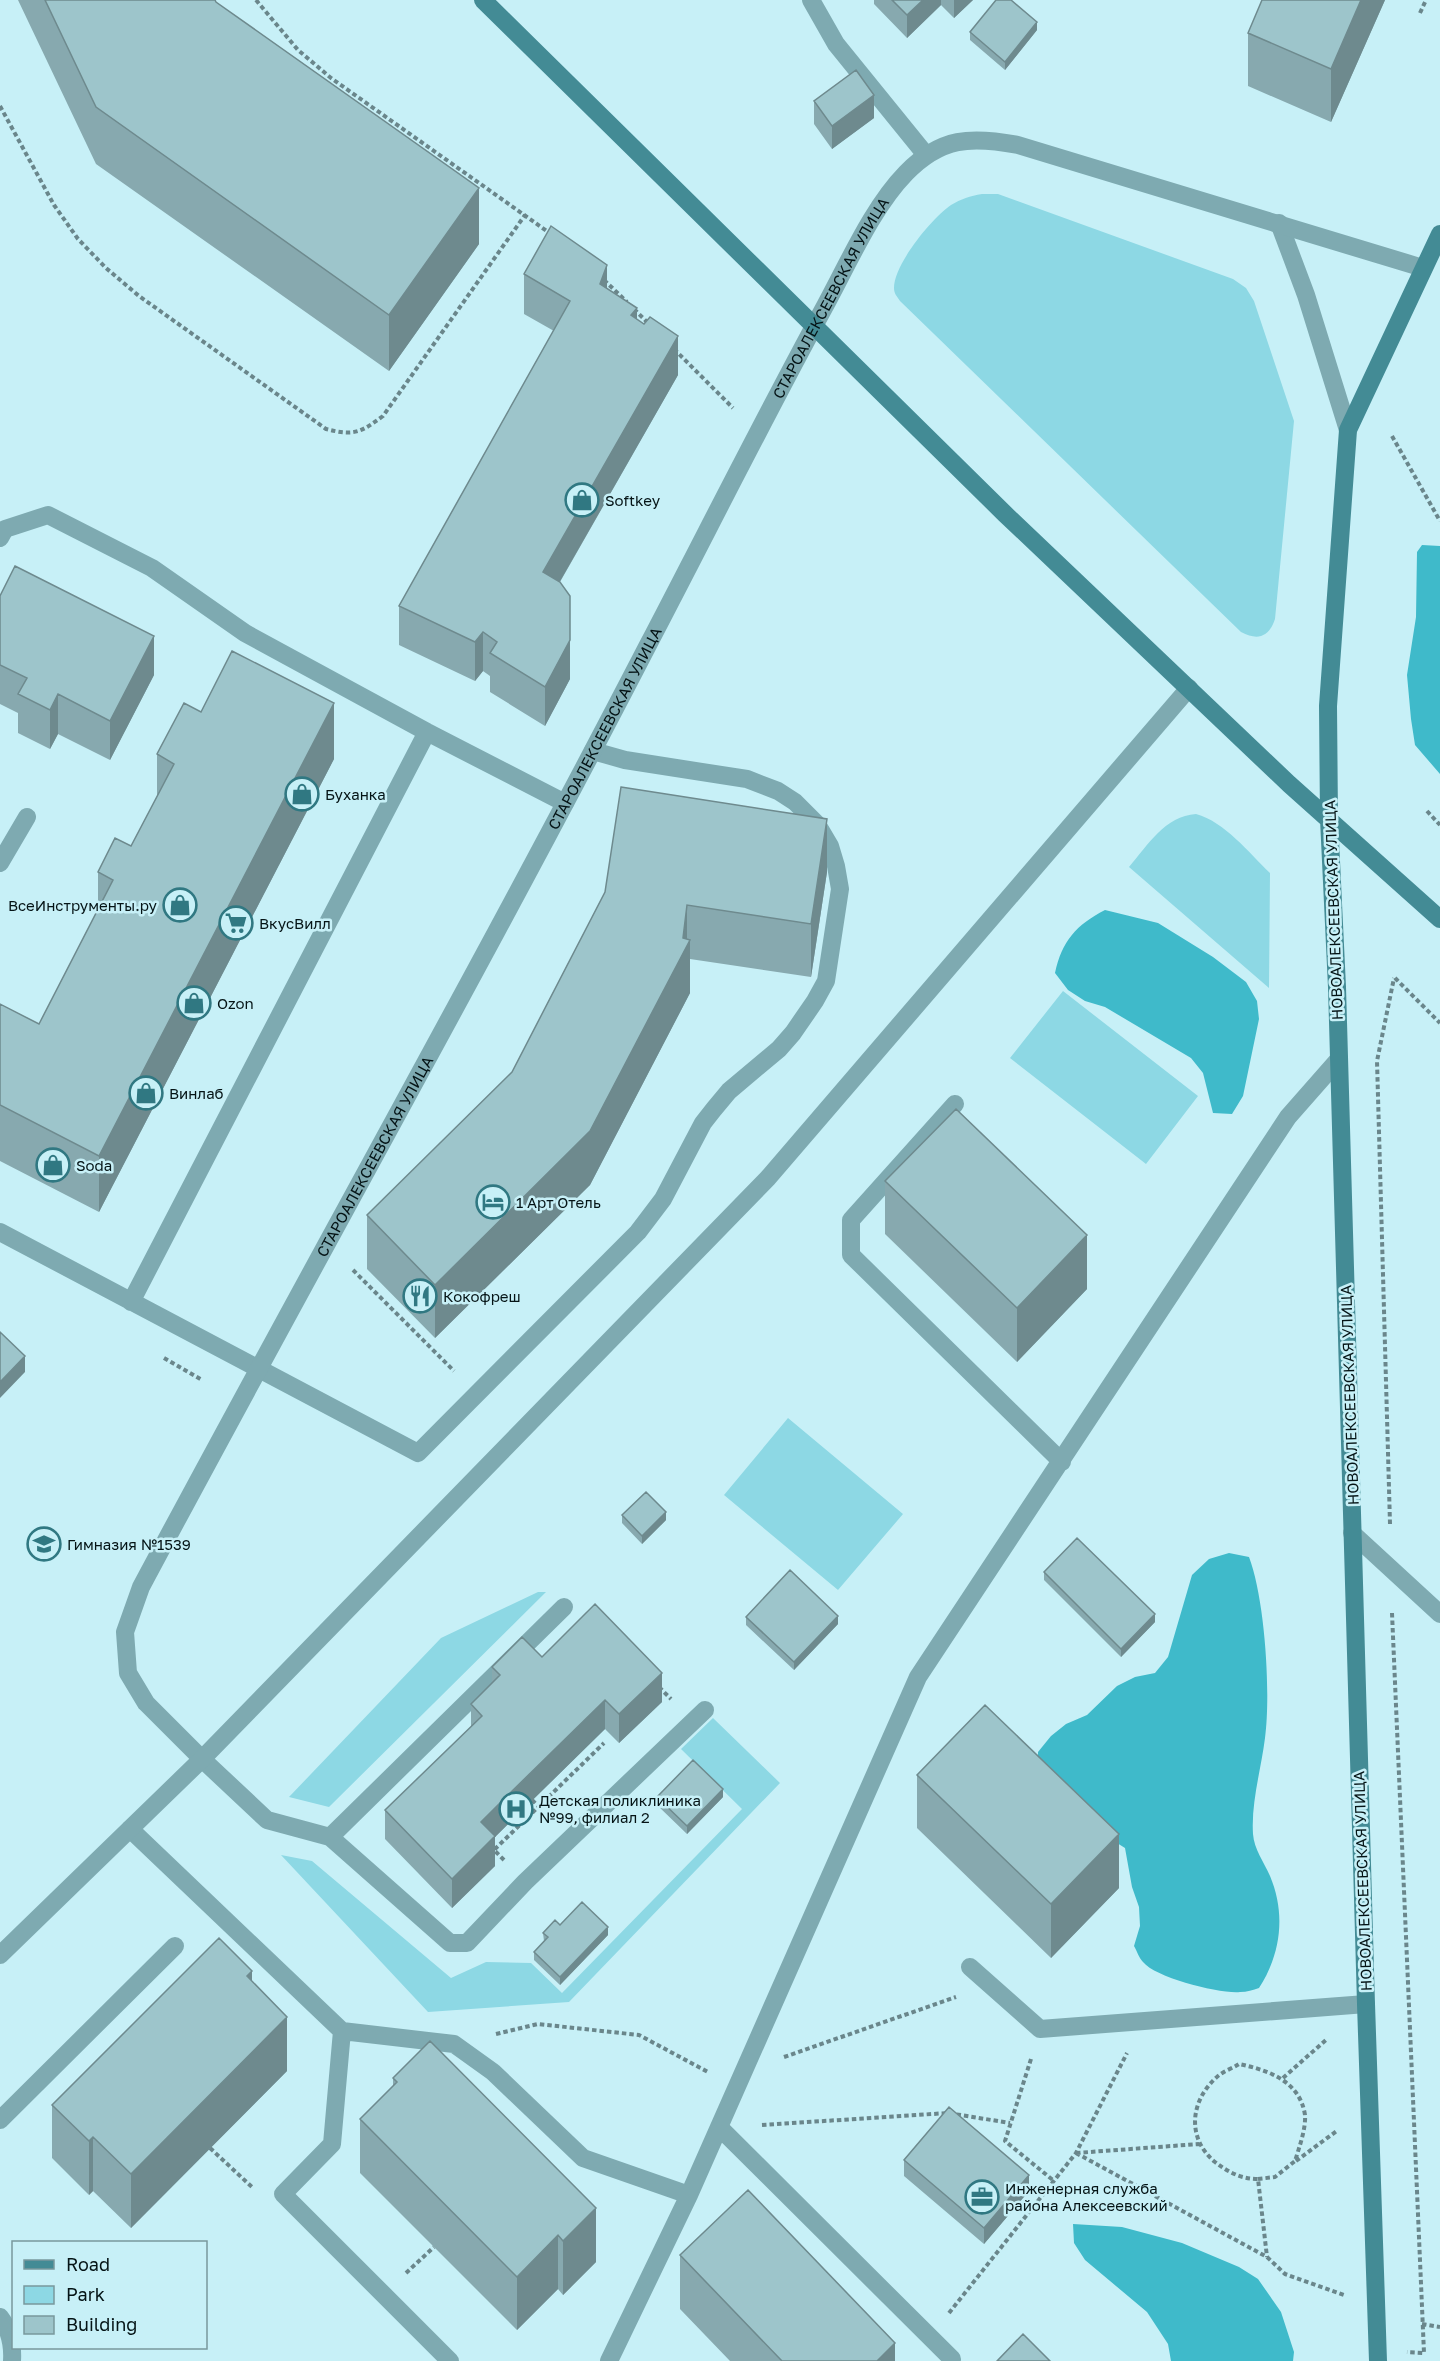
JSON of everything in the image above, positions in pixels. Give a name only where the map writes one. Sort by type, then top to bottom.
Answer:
[{"type":"street","points":[[483,0],[1005,514],[1329,819],[1440,919]]},
{"type":"street","points":[[811,0],[836,44],[926,155]]},
{"type":"street","name":"СТАРОАЛЕКСЕЕВСКАЯ УЛИЦА","points":[[330,1837],[267,1820],[146,1703],[128,1673],[125,1632],[141,1587],[593,751],[814,326],[885,199],[926,155],[948,144],[967,139],[997,141],[1018,145],[1423,268]]},
{"type":"street","name":"НОВОАЛЕКСЕЕВСКАЯ УЛИЦА","points":[[1279,223],[1306,294],[1348,430]]},
{"type":"street","name":"НОВОАЛЕКСЕЕВСКАЯ УЛИЦА","points":[[1378,2361],[1339,1059],[1329,819],[1328,705],[1348,430],[1440,234]]},
{"type":"street","points":[[0,538],[5,529],[48,515],[152,568],[245,633],[427,732],[565,803]]},
{"type":"street","points":[[0,1955],[202,1759],[768,1178],[1189,688]]},
{"type":"street","points":[[131,1302],[427,732]]},
{"type":"street","points":[[0,1232],[418,1453],[638,1232],[663,1199],[708,1116],[729,1091],[793,1034],[826,981],[840,889],[837,866],[830,846],[809,814],[778,790],[747,779],[625,760],[593,751]]},
{"type":"street","points":[[0,863],[27,817]]},
{"type":"street","points":[[609,2361],[689,2195],[918,1677],[1288,1117],[1339,1059]]},
{"type":"street","points":[[955,1104],[851,1220],[851,1255],[1062,1462]]},
{"type":"street","points":[[1352,1533],[1440,1614]]},
{"type":"street","points":[[564,1606],[330,1837],[450,1942],[467,1942],[525,1882],[699,1715]]},
{"type":"street","points":[[130,1829],[214,1906],[342,2031],[454,2044],[493,2072],[583,2158],[689,2195]]},
{"type":"street","points":[[0,2120],[175,1946]]},
{"type":"street","points":[[970,1967],[1040,2028],[1366,2004]]},
{"type":"street","points":[[342,2031],[332,2144],[283,2194],[450,2361]]},
{"type":"street","points":[[719,2127],[952,2359]]},
{"type":"street","points":[[0,2317],[12,2343]]},
{"type":"path","points":[[256,0],[298,50],[331,78],[552,235]]},
{"type":"path","points":[[1420,12],[1426,0]]},
{"type":"path","points":[[0,106],[54,205],[78,239],[106,268],[139,296],[326,429],[346,434],[362,432],[383,416],[525,215]]},
{"type":"path","points":[[603,278],[652,327]]},
{"type":"path","points":[[668,343],[733,408]]},
{"type":"path","points":[[1392,436],[1440,521]]},
{"type":"path","points":[[1426,811],[1440,825]]},
{"type":"path","points":[[1424,2353],[1394,1688],[1377,1060],[1394,978],[1440,1023]]},
{"type":"path","points":[[353,1270],[476,1394]]},
{"type":"path","points":[[650,1679],[699,1715]]},
{"type":"path","points":[[500,1856],[494,1850],[604,1743]]},
{"type":"path","points":[[532,1800],[538,1806]]},
{"type":"path","points":[[516,1829],[520,1834]]},
{"type":"path","points":[[454,2044],[538,2024],[639,2034],[740,2079],[990,1985]]},
{"type":"path","points":[[930,2337],[1076,2153],[1144,2021]]},
{"type":"path","points":[[1040,2028],[1005,2141],[1054,2181]]},
{"type":"path","points":[[1283,2078],[1328,2038]]},
{"type":"path","points":[[1295,2161],[1305,2115],[1298,2096],[1283,2078],[1262,2068],[1239,2064],[1218,2076],[1203,2095],[1196,2112],[1195,2127],[1199,2144],[1209,2157],[1226,2170],[1246,2179],[1275,2177],[1342,2127]]},
{"type":"path","points":[[719,2127],[948,2113],[1010,2123]]},
{"type":"path","points":[[1076,2153],[1199,2144]]},
{"type":"path","points":[[210,2148],[256,2191],[285,2197]]},
{"type":"path","points":[[1076,2153],[1268,2257],[1285,2274],[1346,2296]]},
{"type":"path","points":[[1258,2179],[1268,2257]]},
{"type":"path","points":[[1422,2324],[1440,2327]]},
{"type":"green space","points":[[982,194],[998,194],[1233,279],[1246,288],[1254,301],[1294,421],[1275,619],[1270,630],[1262,636],[1247,635],[1241,632],[896,295],[894,288],[896,278],[915,242],[951,205]]},
{"type":"green space","points":[[1196,814],[1207,818],[1226,831],[1270,873],[1269,988],[1129,867],[1150,841],[1166,826],[1185,816]]},
{"type":"green space","points":[[1063,991],[1198,1096],[1146,1164],[1010,1058]]},
{"type":"green space","points":[[788,1418],[903,1514],[838,1590],[724,1495]]},
{"type":"green space","points":[[538,1592],[546,1592],[329,1807],[289,1797],[441,1638]]},
{"type":"green space","points":[[713,1718],[780,1783],[569,2002],[428,2012],[281,1855],[312,1861],[451,1978],[486,1962],[531,1963],[562,1993],[742,1809],[681,1749]]},
{"type":"shaded area","points":[[1422,545],[1440,546],[1440,774],[1415,745],[1407,675],[1416,617],[1417,552]]},
{"type":"shaded area","points":[[1105,910],[1158,923],[1213,957],[1246,982],[1257,1001],[1259,1019],[1243,1096],[1232,1114],[1213,1113],[1203,1073],[1191,1058],[1105,1007],[1085,1001],[1068,990],[1055,973],[1066,943],[1072,935],[1078,928]]},
{"type":"shaded area","points":[[1229,1553],[1249,1557],[1255,1575],[1263,1621],[1267,1672],[1267,1719],[1255,1798],[1253,1834],[1257,1850],[1275,1890],[1279,1919],[1276,1948],[1266,1975],[1259,1988],[1240,1992],[1189,1984],[1161,1974],[1143,1962],[1134,1946],[1140,1926],[1139,1907],[1132,1887],[1125,1848],[1109,1838],[1038,1774],[1038,1752],[1051,1736],[1066,1724],[1087,1715],[1117,1686],[1135,1677],[1155,1673],[1168,1657],[1192,1575],[1209,1559]]},
{"type":"shaded area","points":[[1073,2224],[1122,2227],[1182,2243],[1239,2267],[1258,2279],[1281,2312],[1294,2352],[1293,2361],[1171,2361],[1168,2344],[1147,2312],[1085,2260],[1074,2243]]},
{"type":"building","points":[[45,0],[215,0],[479,188],[389,315],[96,107]]},
{"type":"building","points":[[892,0],[923,0],[907,15]]},
{"type":"building","points":[[996,0],[1011,0],[1037,22],[1005,62],[970,32]]},
{"type":"building","points":[[1262,0],[1361,0],[1331,69],[1248,33]]},
{"type":"building","points":[[856,70],[874,95],[832,126],[814,101]]},
{"type":"building","points":[[551,226],[607,265],[600,284],[637,308],[631,315],[644,324],[650,317],[678,336],[543,572],[560,582],[570,596],[570,640],[545,687],[490,653],[497,642],[483,632],[475,642],[399,606],[570,301],[524,274]]},
{"type":"building","points":[[15,566],[154,636],[110,721],[58,694],[50,710],[18,694],[27,678],[0,665],[0,596]]},
{"type":"building","points":[[232,651],[334,703],[99,1156],[0,1105],[0,1004],[39,1024],[113,880],[98,872],[115,838],[131,846],[174,764],[157,754],[184,703],[201,712]]},
{"type":"building","points":[[621,787],[827,819],[811,924],[687,905],[683,938],[690,940],[590,1131],[435,1285],[367,1215],[512,1072],[605,892]]},
{"type":"building","points":[[956,1109],[1087,1235],[1017,1308],[885,1181]]},
{"type":"building","points":[[0,1332],[25,1356],[0,1382]]},
{"type":"building","points":[[646,1492],[666,1512],[642,1536],[622,1515]]},
{"type":"building","points":[[1077,1538],[1155,1614],[1121,1649],[1044,1572]]},
{"type":"building","points":[[790,1570],[838,1616],[794,1662],[746,1617]]},
{"type":"building","points":[[595,1604],[662,1673],[619,1714],[605,1700],[506,1797],[481,1822],[495,1836],[452,1879],[385,1810],[482,1716],[471,1704],[500,1675],[492,1667],[522,1637],[542,1657]]},
{"type":"building","points":[[985,1705],[1119,1834],[1051,1904],[917,1775]]},
{"type":"building","points":[[693,1760],[723,1789],[687,1826],[657,1797]]},
{"type":"building","points":[[582,1902],[608,1927],[560,1977],[534,1952],[548,1937],[543,1933],[555,1920],[560,1925]]},
{"type":"building","points":[[219,1938],[252,1971],[247,1976],[287,2017],[131,2174],[93,2137],[89,2141],[52,2105]]},
{"type":"building","points":[[430,2041],[596,2208],[563,2241],[558,2235],[517,2277],[360,2119],[397,2082],[393,2078]]},
{"type":"building","points":[[949,2107],[1029,2175],[984,2228],[904,2160]]},
{"type":"building","points":[[748,2190],[895,2343],[877,2361],[782,2361],[680,2255]]},
{"type":"building","points":[[1023,2334],[1050,2361],[997,2361]]},
{"type":"place","name":"Softkey","points":[[582,500]]},
{"type":"place","name":"Буханка","points":[[302,794]]},
{"type":"place","name":"ВсеИнструменты.ру","points":[[180,905]]},
{"type":"place","name":"ВкусВилл","points":[[236,923]]},
{"type":"place","name":"Ozon","points":[[194,1003]]},
{"type":"place","name":"Винлаб","points":[[146,1093]]},
{"type":"place","name":"Soda","points":[[53,1165]]},
{"type":"place","name":"1 Арт Отель","points":[[493,1202]]},
{"type":"place","name":"Кокофреш","points":[[420,1296]]},
{"type":"place","name":"Гимназия №1539","points":[[44,1544]]},
{"type":"place","name":"Детская поликлиника №99, филиал 2","points":[[516,1809]]},
{"type":"place","name":"Инженерная служба района Алексеевский","points":[[982,2197]]}]
